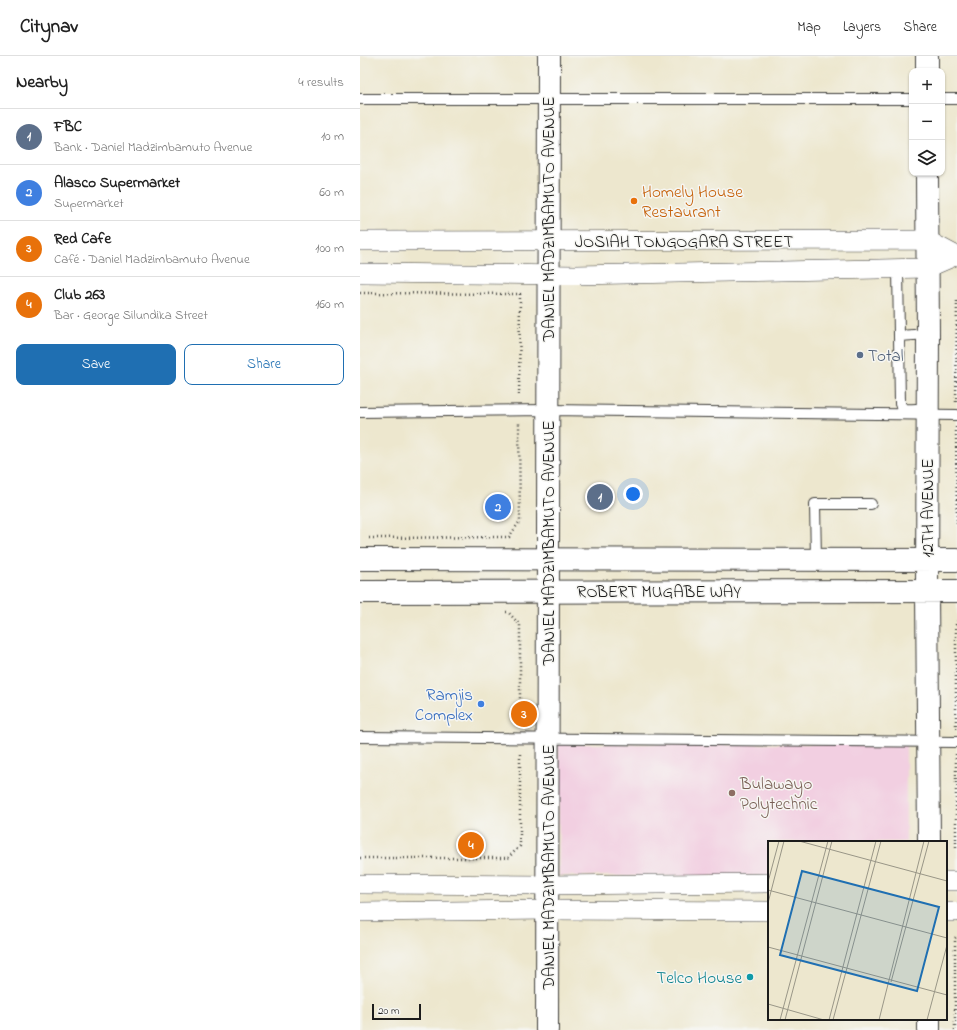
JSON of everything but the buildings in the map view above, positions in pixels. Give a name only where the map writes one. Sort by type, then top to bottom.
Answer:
[{"type":"main road","name":"DANIEL MADZIMBAMUTO AVENUE","points":[[548,1030],[549,56]]},
{"type":"main road","points":[[927,56],[927,68]]},
{"type":"main road","name":"12TH AVENUE","points":[[927,176],[927,591],[929,841]]},
{"type":"main road","name":"ROBERT MUGABE WAY","points":[[360,559],[957,560]]},
{"type":"main road","name":"ROBERT MUGABE WAY","points":[[360,592],[957,591]]},
{"type":"street","name":"JOSIAH TONGOGARA STREET","points":[[360,241],[927,240],[956,256]]},
{"type":"street","name":"JOSIAH TONGOGARA STREET","points":[[360,273],[548,275],[927,268],[956,256]]},
{"type":"street","points":[[360,884],[548,885],[768,883]]},
{"type":"street","points":[[360,912],[548,910],[768,911]]},
{"type":"lane","points":[[945,98],[957,98]]},
{"type":"lane","points":[[360,99],[909,99]]},
{"type":"lane","points":[[898,268],[900,404],[906,410],[957,415]]},
{"type":"lane","points":[[899,336],[928,334]]},
{"type":"lane","points":[[360,412],[548,410],[928,412]]},
{"type":"lane","points":[[816,560],[815,504],[871,504]]},
{"type":"lane","points":[[360,737],[957,742]]},
{"type":"path","points":[[360,293],[520,294],[520,522],[509,537],[368,538]]},
{"type":"path","points":[[955,1030],[957,936]]},
{"type":"shaded area","name":"Bulawayo Polytechnic","points":[[558,744],[906,744],[906,841],[768,841],[768,876],[559,876]]},
{"type":"place","name":"Homely House Restaurant","points":[[634,201]]},
{"type":"place","name":"Total","points":[[860,355]]},
{"type":"place","name":"FBC","points":[[600,497]]},
{"type":"place","name":"Alasco Supermarket","points":[[498,507]]},
{"type":"place","name":"Ramjis Complex","points":[[481,704]]},
{"type":"place","name":"Red Cafe","points":[[524,714]]},
{"type":"place","name":"Bulawayo Polytechnic","points":[[732,793]]},
{"type":"place","name":"Club 263","points":[[471,845]]},
{"type":"place","name":"Telco House","points":[[750,977]]}]
